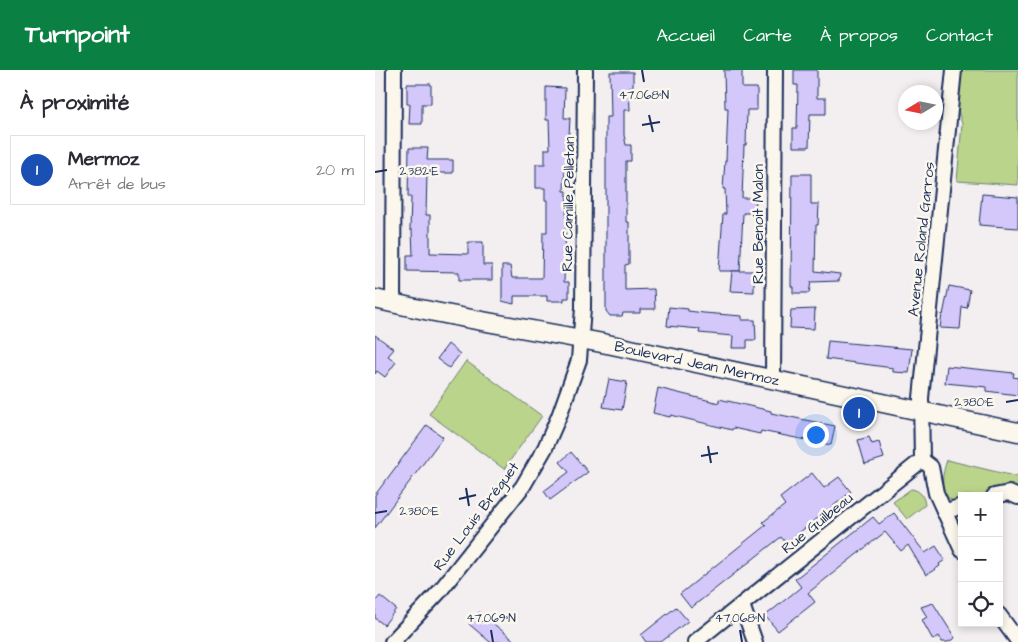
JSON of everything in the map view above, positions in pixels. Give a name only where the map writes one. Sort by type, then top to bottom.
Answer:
[{"type":"street","points":[[393,304],[395,70]]},
{"type":"street","name":"Rue Camille Pelletan","points":[[579,338],[583,308],[585,70]]},
{"type":"street","name":"Rue Benoit Malon","points":[[773,379],[775,70]]},
{"type":"street","name":"Avenue Roland Garros","points":[[922,412],[921,398],[955,70]]},
{"type":"street","name":"Boulevard Jean Mermoz","points":[[375,299],[393,304],[579,338],[1018,432]]},
{"type":"street","name":"Rue Louis Bréguet","points":[[392,642],[439,592],[523,486],[545,448],[559,416],[579,360],[579,338]]},
{"type":"street","points":[[922,412],[922,460],[931,467],[935,487],[944,512],[958,542]]},
{"type":"street","name":"Rue Guilbeau","points":[[695,642],[922,460]]},
{"type":"street","points":[[1003,494],[1009,493],[1018,497]]},
{"type":"street","points":[[944,512],[958,507]]},
{"type":"street","points":[[742,605],[755,642]]},
{"type":"street","points":[[1003,620],[1018,641]]},
{"type":"green space","points":[[962,70],[1018,70],[1018,185],[957,181],[962,124],[957,107]]},
{"type":"green space","points":[[466,361],[542,416],[504,469],[429,414]]},
{"type":"green space","points":[[947,460],[1018,477],[1018,488],[1008,486],[990,492],[958,492],[958,502],[955,502],[950,499],[944,489],[944,471]]},
{"type":"green space","points":[[911,489],[921,494],[925,505],[907,519],[893,502]]},
{"type":"building","points":[[724,70],[742,70],[742,88],[757,88],[757,110],[747,110],[742,198],[756,198],[755,213],[743,213],[740,271],[719,271],[723,214],[726,214],[725,189],[723,189],[728,108],[725,108]]},
{"type":"building","points":[[794,70],[817,70],[817,98],[826,98],[826,114],[810,114],[809,147],[793,147],[793,128],[797,128],[798,85],[794,85]]},
{"type":"building","points":[[610,72],[633,72],[633,87],[629,87],[630,110],[624,110],[626,145],[631,145],[631,161],[626,161],[626,222],[629,222],[629,264],[625,265],[625,290],[654,289],[655,309],[640,309],[640,313],[623,313],[622,316],[610,316],[606,311],[606,117],[611,117]]},
{"type":"building","points":[[407,84],[431,84],[431,104],[422,104],[422,124],[409,124],[410,104],[407,104]]},
{"type":"building","points":[[546,87],[565,88],[564,118],[570,118],[564,191],[567,191],[564,282],[569,282],[569,298],[564,298],[564,301],[547,301],[547,296],[514,296],[514,304],[502,301],[502,266],[510,266],[512,278],[542,278],[543,232],[547,232],[547,200],[545,200],[545,188],[536,188],[536,164],[545,164],[545,149],[550,149],[549,120],[546,120]]},
{"type":"building","points":[[409,148],[428,148],[427,160],[453,160],[453,173],[427,173],[426,215],[430,215],[430,253],[468,254],[468,242],[483,242],[483,265],[492,265],[492,280],[459,280],[459,272],[407,271],[407,255],[413,255],[412,230],[410,230],[411,197],[408,197]]},
{"type":"building","points":[[792,174],[811,174],[811,204],[819,204],[818,225],[816,225],[815,271],[840,274],[839,281],[811,282],[809,293],[793,293],[793,287],[791,286]]},
{"type":"building","points":[[982,194],[1018,197],[1018,228],[979,225]]},
{"type":"building","points":[[732,271],[754,271],[754,292],[730,291]]},
{"type":"building","points":[[949,286],[970,290],[967,308],[962,307],[960,329],[940,328]]},
{"type":"building","points":[[669,307],[704,313],[742,316],[742,320],[755,320],[756,340],[747,340],[747,348],[732,348],[733,336],[699,333],[700,329],[667,326]]},
{"type":"building","points":[[815,309],[814,329],[790,328],[791,310]]},
{"type":"building","points":[[375,335],[394,349],[388,356],[396,362],[385,377],[377,371],[375,374]]},
{"type":"building","points":[[828,341],[912,349],[909,373],[893,372],[893,368],[826,359]]},
{"type":"building","points":[[448,344],[460,354],[449,368],[437,359]]},
{"type":"building","points":[[947,366],[1014,373],[1013,377],[1018,378],[1018,395],[986,391],[987,387],[945,383]]},
{"type":"building","points":[[609,379],[627,382],[622,410],[603,407]]},
{"type":"building","points":[[658,388],[719,403],[719,399],[771,411],[771,413],[835,426],[831,445],[761,431],[760,434],[733,428],[732,430],[671,415],[670,417],[653,413]]},
{"type":"building","points":[[427,425],[443,437],[375,528],[375,495]]},
{"type":"building","points":[[869,437],[872,444],[879,442],[884,458],[865,464],[858,440]]},
{"type":"building","points":[[571,452],[588,472],[550,500],[544,491],[569,472],[560,462]]},
{"type":"building","points":[[812,473],[824,488],[839,477],[851,492],[786,543],[781,537],[691,608],[680,594],[766,525],[763,522],[785,505],[780,498]]},
{"type":"building","points":[[894,513],[925,553],[936,546],[945,560],[939,564],[940,566],[926,575],[908,545],[901,551],[885,532],[808,593],[815,602],[778,631],[765,616],[801,587],[795,579],[873,517],[879,524]]},
{"type":"building","points":[[380,596],[396,609],[384,625],[375,618],[375,602]]},
{"type":"building","points":[[933,603],[955,638],[948,642],[942,642],[939,636],[933,640],[922,620],[927,617],[921,607]]},
{"type":"building","points":[[676,607],[688,621],[661,642],[646,642],[641,635]]},
{"type":"building","points":[[479,612],[516,642],[490,642],[469,624]]},
{"type":"place","name":"Mermoz","points":[[859,413]]}]
